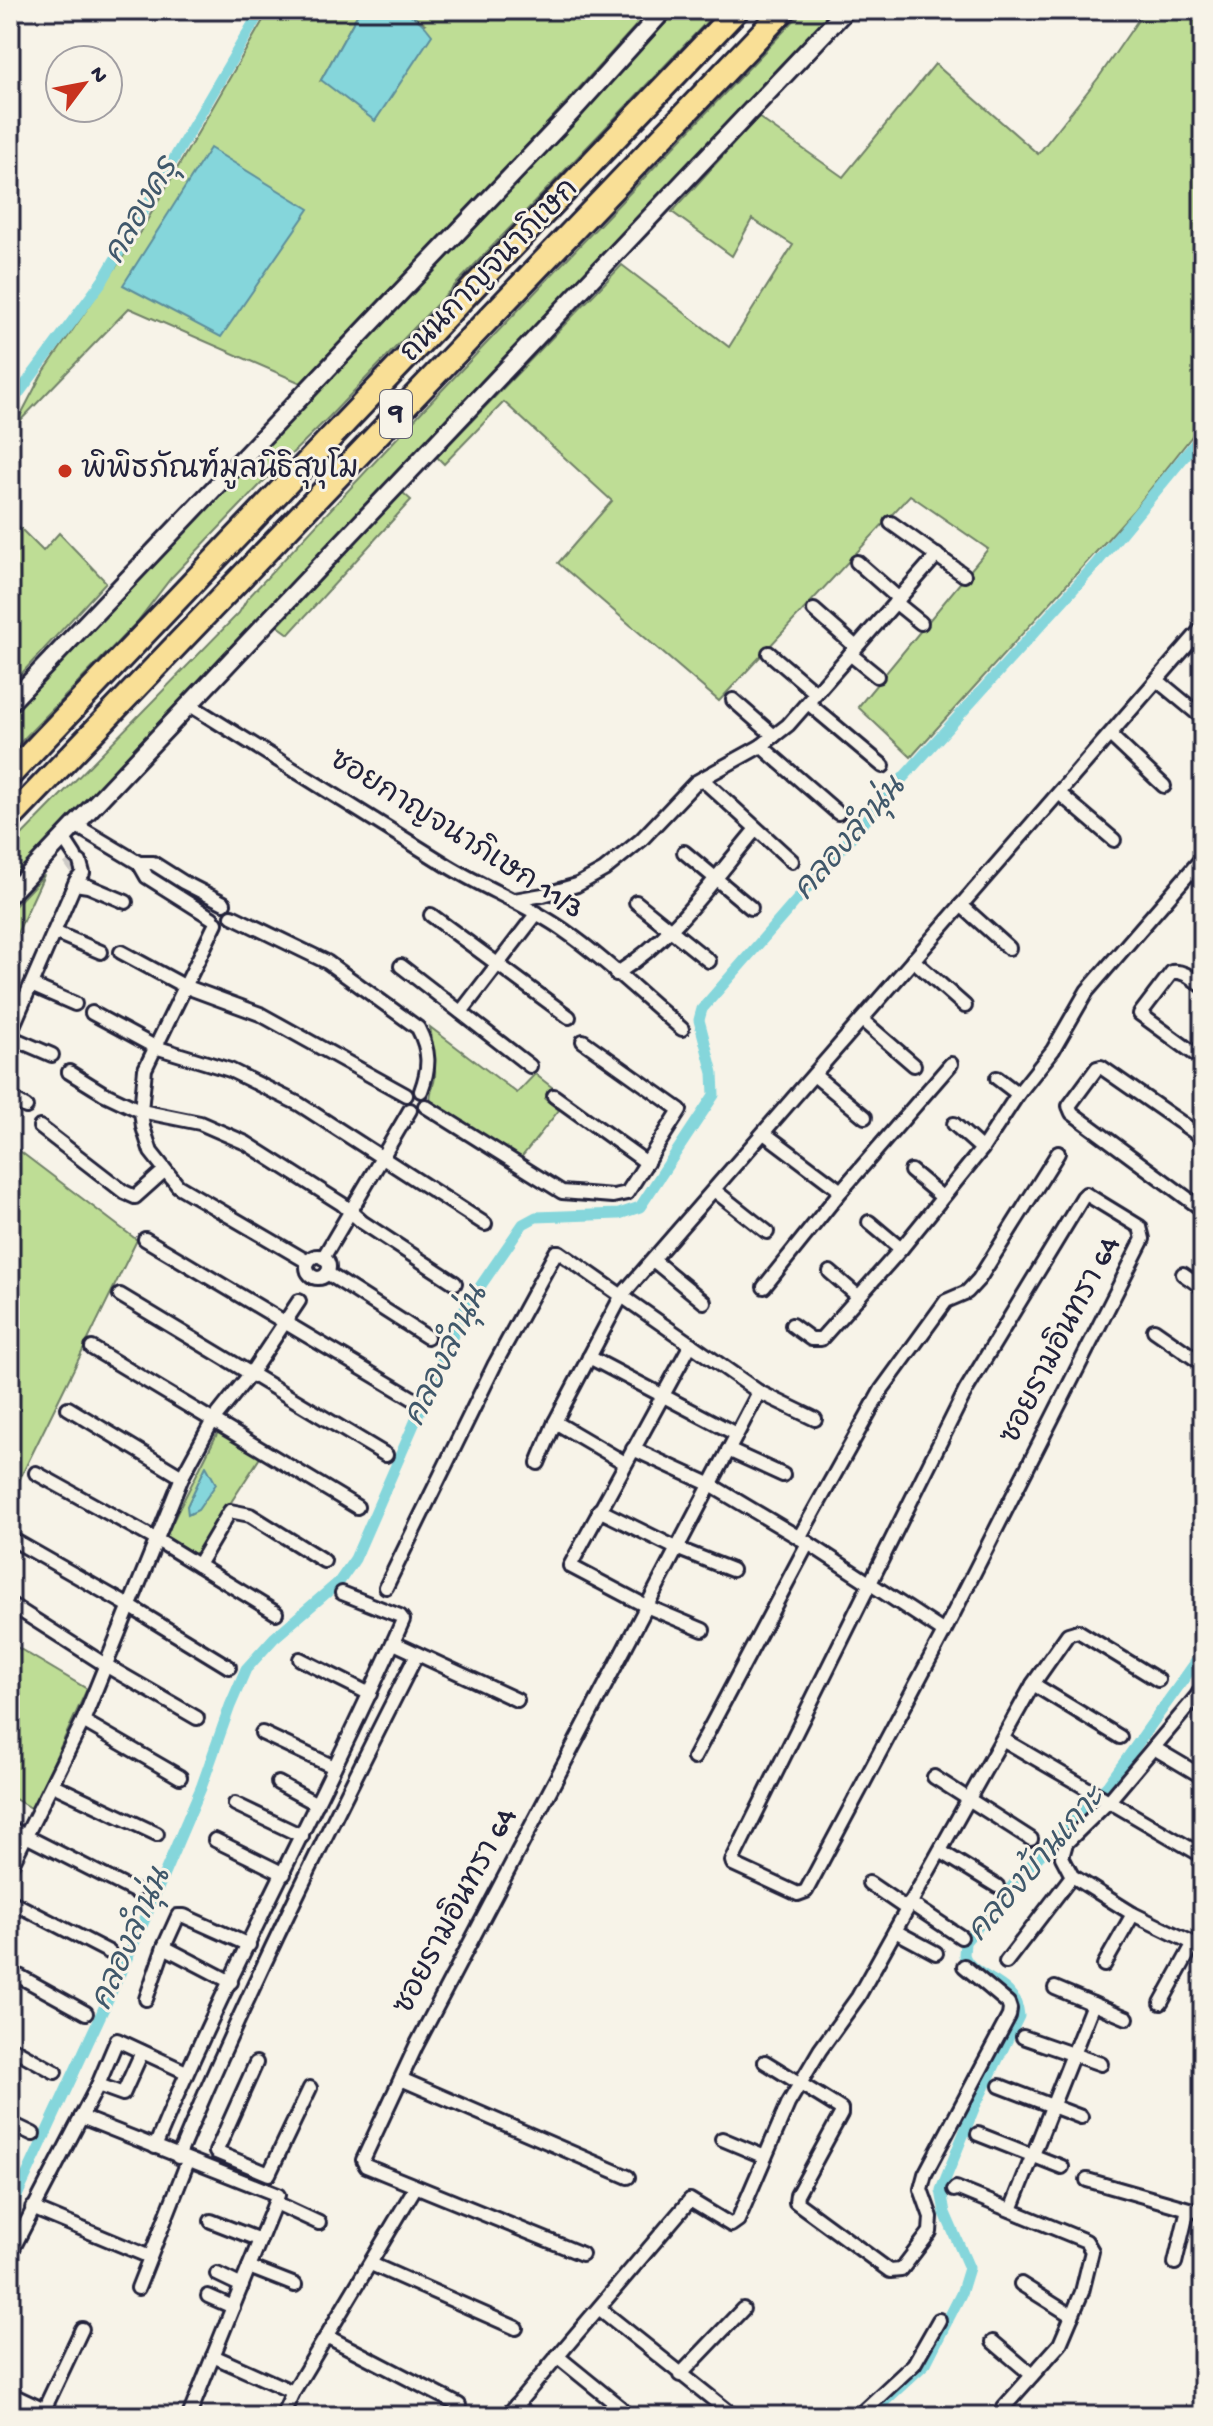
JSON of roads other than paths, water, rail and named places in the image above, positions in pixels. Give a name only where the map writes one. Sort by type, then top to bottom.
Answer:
[{"type":"highway","name":"ถนนกาญจนาภิเษก","points":[[10,775],[737,10]]},
{"type":"highway","name":"ถนนกาญจนาภิเษก","points":[[10,819],[784,10]]},
{"type":"main road","points":[[10,703],[572,112],[664,10]]},
{"type":"main road","points":[[10,894],[846,10]]},
{"type":"street","points":[[891,523],[964,575]]},
{"type":"street","points":[[514,900],[577,885],[604,870],[641,840],[702,779],[761,746],[788,725],[937,555]]},
{"type":"street","points":[[857,562],[921,623]]},
{"type":"street","points":[[814,610],[877,676]]},
{"type":"street","points":[[538,1463],[555,1422],[622,1295],[1203,627]]},
{"type":"street","points":[[769,653],[883,766]]},
{"type":"street","points":[[1157,680],[1203,718]]},
{"type":"street","points":[[733,700],[774,736]]},
{"type":"street","name":"ซอยกาญจนาภิเษก 11/3","points":[[190,705],[448,866],[537,913],[564,931],[682,1029]]},
{"type":"street","points":[[1110,735],[1164,786]]},
{"type":"street","points":[[761,746],[838,813]]},
{"type":"street","points":[[702,779],[792,861]]},
{"type":"street","points":[[1059,793],[1114,840]]},
{"type":"street","points":[[77,826],[139,863],[147,877],[214,920],[226,924],[232,916],[230,906],[153,863],[139,863]]},
{"type":"street","points":[[616,974],[640,959],[671,930],[756,829]]},
{"type":"street","points":[[60,843],[88,886],[126,902]]},
{"type":"street","points":[[684,852],[751,908]]},
{"type":"street","points":[[792,1325],[811,1339],[821,1339],[859,1297],[982,1149],[1018,1094],[1053,1050],[1087,991],[1203,857]]},
{"type":"street","points":[[52,1055],[10,1035],[54,932],[75,869]]},
{"type":"street","points":[[636,902],[709,961]]},
{"type":"street","points":[[224,903],[214,905],[211,911],[214,920],[145,1069],[141,1111],[151,1152],[178,1186],[308,1262]]},
{"type":"street","points":[[961,905],[1009,948]]},
{"type":"street","points":[[461,1012],[537,913]]},
{"type":"street","points":[[431,915],[569,1017]]},
{"type":"street","points":[[232,916],[327,962],[418,1028],[430,1057],[421,1091]]},
{"type":"street","points":[[54,932],[101,952]]},
{"type":"street","points":[[121,952],[184,986],[260,1014],[406,1095]]},
{"type":"street","points":[[913,960],[965,1006]]},
{"type":"street","points":[[401,966],[530,1066]]},
{"type":"street","points":[[1203,986],[1185,974],[1172,972],[1140,1014],[1203,1060]]},
{"type":"street","points":[[31,985],[75,1004]]},
{"type":"street","points":[[92,1013],[155,1047],[230,1070],[299,1104],[485,1224]]},
{"type":"street","points":[[862,1020],[914,1065]]},
{"type":"street","points":[[425,1106],[562,1192],[613,1196],[627,1193],[680,1110],[583,1041]]},
{"type":"street","points":[[764,1287],[841,1191],[951,1064]]},
{"type":"street","points":[[1203,1138],[1101,1067],[1097,1068],[1069,1106],[1072,1113],[1203,1210]]},
{"type":"street","points":[[69,1072],[141,1111],[200,1123],[246,1143],[455,1283]]},
{"type":"street","points":[[814,1075],[865,1117]]},
{"type":"street","points":[[997,1078],[1018,1094]]},
{"type":"street","points":[[415,1089],[421,1091],[427,1100],[425,1106],[417,1111],[410,1110],[406,1105],[406,1095],[415,1089]]},
{"type":"street","points":[[554,1096],[647,1163]]},
{"type":"street","points":[[10,1098],[26,1107]]},
{"type":"street","points":[[323,1258],[410,1110]]},
{"type":"street","points":[[954,1124],[982,1149]]},
{"type":"street","points":[[40,1127],[124,1192],[135,1197],[164,1171]]},
{"type":"street","points":[[764,1133],[841,1191]]},
{"type":"street","points":[[694,1758],[882,1389],[946,1301],[967,1292],[979,1279],[1058,1153]]},
{"type":"street","points":[[911,1171],[942,1197]]},
{"type":"street","points":[[714,1190],[767,1232]]},
{"type":"street","name":"ซอยรามอินทรา 64","points":[[1091,1195],[1140,1227],[1143,1239],[944,1632],[802,1894],[732,1863],[966,1390],[1083,1197],[1091,1195]]},
{"type":"street","points":[[869,1222],[901,1249]]},
{"type":"street","points":[[145,1239],[412,1398]]},
{"type":"street","points":[[386,1587],[495,1364],[553,1255],[559,1252],[759,1392],[815,1419]]},
{"type":"street","points":[[10,1868],[83,1721],[182,1477],[212,1422],[251,1373],[284,1321],[320,1275],[329,1266],[323,1258],[313,1257],[308,1262],[307,1269],[320,1275],[427,1337]]},
{"type":"street","points":[[653,1260],[704,1302]]},
{"type":"street","points":[[830,1272],[859,1297]]},
{"type":"street","points":[[1183,1274],[1203,1288]]},
{"type":"street","points":[[120,1295],[386,1455]]},
{"type":"street","points":[[1154,1330],[1201,1359]]},
{"type":"street","points":[[691,1344],[570,1566],[646,1606],[703,1630]]},
{"type":"street","points":[[92,1348],[357,1507]]},
{"type":"street","points":[[589,1357],[736,1434]]},
{"type":"street","name":"ซอยรามอินทรา 64","points":[[415,2188],[366,2166],[363,2160],[401,2079],[759,1392]]},
{"type":"street","points":[[68,1408],[182,1477]]},
{"type":"street","points":[[555,1422],[625,1463]]},
{"type":"street","points":[[633,1449],[709,1484],[804,1540],[944,1632]]},
{"type":"street","points":[[728,1450],[783,1475]]},
{"type":"street","points":[[36,1473],[157,1540],[276,1613]]},
{"type":"street","points":[[599,1510],[676,1548],[732,1570]]},
{"type":"street","points":[[198,1565],[230,1511],[250,1515],[324,1561]]},
{"type":"street","points":[[10,1538],[229,1667]]},
{"type":"street","points":[[155,2147],[186,2072],[284,1874],[403,1618],[342,1593]]},
{"type":"street","points":[[10,1604],[107,1666],[197,1718]]},
{"type":"street","points":[[507,2416],[690,2200],[731,2225],[735,2223],[788,2104],[820,2050],[858,1997],[1033,1684],[1068,1634],[1078,1631],[1158,1680]]},
{"type":"street","points":[[394,1643],[517,1700]]},
{"type":"street","points":[[138,2288],[231,2030],[417,1654]]},
{"type":"street","points":[[300,1659],[370,1694]]},
{"type":"street","points":[[1033,1684],[1120,1737]]},
{"type":"street","points":[[1161,2003],[1198,1945],[1133,1914],[1072,1876],[1062,1857],[1066,1843],[1101,1797],[1154,1748],[1201,1694]]},
{"type":"street","points":[[83,1721],[180,1777]]},
{"type":"street","points":[[262,1733],[334,1767]]},
{"type":"street","points":[[1004,1740],[1203,1856]]},
{"type":"street","points":[[1154,1748],[1203,1777]]},
{"type":"street","points":[[934,1777],[1031,1839]]},
{"type":"street","points":[[278,1783],[317,1804]]},
{"type":"street","points":[[53,1785],[157,1834]]},
{"type":"street","points":[[235,1804],[302,1836]]},
{"type":"street","points":[[10,1828],[134,1891]]},
{"type":"street","points":[[215,1840],[284,1874]]},
{"type":"street","points":[[940,1851],[997,1886]]},
{"type":"street","points":[[1006,1962],[1072,1876]]},
{"type":"street","points":[[869,1883],[961,1937]]},
{"type":"street","points":[[10,1901],[109,1952]]},
{"type":"street","points":[[1104,1965],[1133,1914]]},
{"type":"street","points":[[146,1999],[178,1916],[249,1945]]},
{"type":"street","points":[[895,1931],[936,1953]]},
{"type":"street","points":[[164,1947],[231,1982]]},
{"type":"street","points":[[765,2062],[841,2109],[796,2202],[897,2273],[930,2232],[931,2217],[921,2189],[925,2174],[1009,2016],[1008,2003],[964,1966]]},
{"type":"street","points":[[10,1971],[86,2013]]},
{"type":"street","points":[[1055,1988],[1127,2018]]},
{"type":"street","points":[[1011,2210],[1093,2004]]},
{"type":"street","points":[[1023,2037],[1101,2064]]},
{"type":"street","points":[[10,2254],[98,2085],[117,2040],[186,2072]]},
{"type":"street","points":[[10,2047],[55,2072]]},
{"type":"street","points":[[98,2085],[123,2094],[142,2052]]},
{"type":"street","points":[[211,2169],[256,2063]]},
{"type":"street","points":[[401,2079],[628,2177]]},
{"type":"street","points":[[1000,2086],[1081,2117]]},
{"type":"street","points":[[216,2152],[269,2174],[310,2088]]},
{"type":"street","points":[[81,2117],[277,2193],[276,2203],[189,2416]]},
{"type":"street","points":[[10,2123],[33,2134]]},
{"type":"street","points":[[978,2134],[1062,2167]]},
{"type":"street","points":[[722,2139],[765,2157]]},
{"type":"street","points":[[1087,2180],[1203,2213]]},
{"type":"street","points":[[287,2414],[293,2392],[415,2188],[582,2254]]},
{"type":"street","points":[[954,2190],[956,2188],[1011,2210],[1086,2241],[1091,2246],[1082,2292],[1060,2344],[1004,2407],[1002,2416]]},
{"type":"street","points":[[276,2203],[319,2223]]},
{"type":"street","points":[[32,2208],[150,2257]]},
{"type":"street","points":[[1175,2263],[1188,2209]]},
{"type":"street","points":[[211,2221],[260,2240]]},
{"type":"street","points":[[371,2264],[516,2328]]},
{"type":"street","points":[[249,2267],[295,2285]]},
{"type":"street","points":[[217,2274],[242,2286]]},
{"type":"street","points":[[1021,2284],[1072,2316]]},
{"type":"street","points":[[208,2296],[233,2307]]},
{"type":"street","points":[[600,2309],[734,2416]]},
{"type":"street","points":[[680,2375],[743,2309]]},
{"type":"street","points":[[858,2416],[914,2364],[939,2320]]},
{"type":"street","points":[[10,2394],[43,2413],[82,2329]]},
{"type":"street","points":[[328,2337],[459,2405]]},
{"type":"street","points":[[993,2342],[1032,2375]]},
{"type":"street","points":[[213,2356],[293,2392]]},
{"type":"street","points":[[557,2356],[621,2408]]},
{"type":"street","points":[[516,2405],[530,2416]]},
{"type":"street","points":[[713,2416],[721,2405]]},
{"type":"water","points":[[360,10],[392,10],[409,14],[432,35],[375,121],[321,80]]},
{"type":"water","points":[[210,148],[309,209],[221,337],[123,285]]},
{"type":"water","points":[[206,1466],[216,1484],[198,1510],[188,1515],[187,1506]]},
{"type":"waterway","name":"คลองครุ","points":[[10,405],[103,280],[261,10]]},
{"type":"waterway","name":"คลองลำนุ่น","points":[[10,2211],[141,1928],[201,1788],[246,1669],[274,1638],[339,1582],[355,1559],[464,1310],[523,1224],[536,1217],[619,1214],[640,1207],[714,1095],[713,1073],[699,1020],[702,1009],[901,780],[1095,565],[1203,434]]},
{"type":"waterway","name":"คลองบ้านเกาะ","points":[[869,2416],[926,2363],[961,2294],[969,2268],[945,2213],[941,2190],[975,2106],[1019,2016],[1010,1994],[969,1963],[964,1955],[965,1942],[1024,1872],[1108,1785],[1203,1652]]},
{"type":"tunnel","points":[[69,860],[75,869]]},
{"type":"place","name":"พิพิธภัณฑ์มูลนิธิสุขุโม","points":[[65,471]]}]
